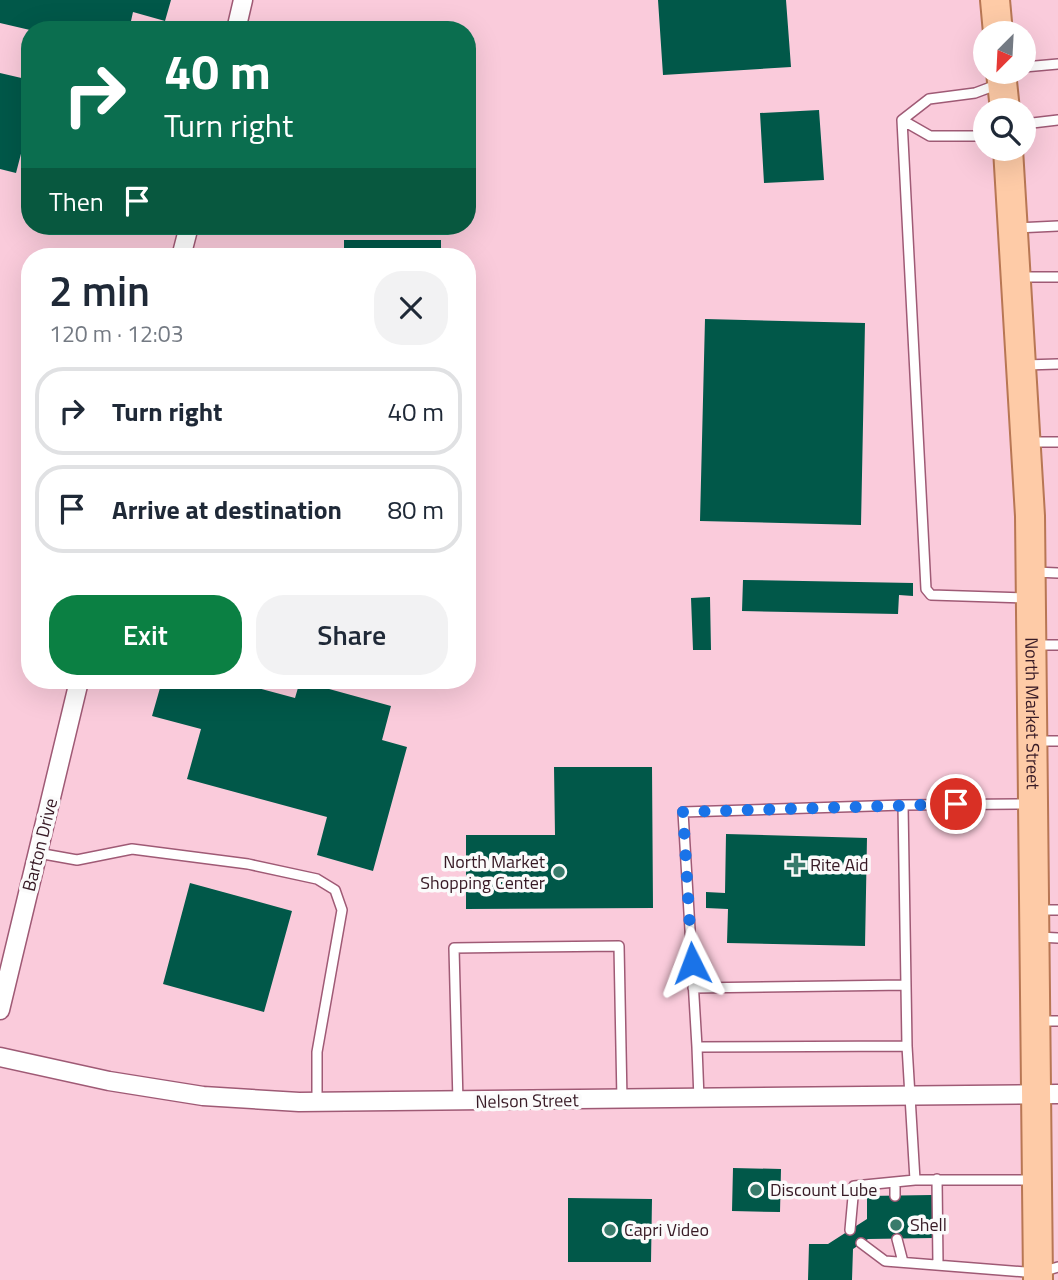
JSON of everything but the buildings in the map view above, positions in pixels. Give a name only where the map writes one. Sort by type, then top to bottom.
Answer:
[{"type":"main road","points":[[995,0],[997,21]]},
{"type":"main road","name":"North Market Street","points":[[1009,161],[1026,442],[1045,645],[1046,741],[1034,804],[1046,924],[1047,1094],[1037,1181],[1045,1273]]},
{"type":"street","points":[[238,21],[243,0]]},
{"type":"street","name":"Barton Drive","points":[[0,1010],[77,689]]},
{"type":"street","name":"Nelson Street","points":[[0,1057],[109,1081],[203,1096],[317,1102],[1047,1094]]},
{"type":"lane","points":[[1036,68],[1058,64]]},
{"type":"lane","points":[[902,120],[929,99],[975,93],[991,84]]},
{"type":"lane","points":[[902,120],[930,136],[973,136]]},
{"type":"lane","points":[[902,120],[926,589],[931,595],[1040,581]]},
{"type":"lane","points":[[1036,123],[1058,120]]},
{"type":"lane","points":[[1014,229],[1058,226]]},
{"type":"lane","points":[[1017,277],[1058,277]]},
{"type":"lane","points":[[1022,365],[1058,364]]},
{"type":"lane","points":[[1026,442],[1058,442]]},
{"type":"lane","points":[[699,1099],[683,812],[1034,804]]},
{"type":"lane","points":[[904,805],[907,1046],[915,1180]]},
{"type":"lane","points":[[38,853],[77,860],[132,849],[248,864],[317,879],[335,890],[342,909],[317,1052],[317,1102]]},
{"type":"lane","points":[[458,1102],[454,948],[619,946],[622,1100]]},
{"type":"lane","points":[[693,988],[906,985]]},
{"type":"lane","points":[[696,1047],[907,1046]]},
{"type":"lane","points":[[937,1179],[938,1265]]},
{"type":"lane","points":[[849,1230],[854,1185],[937,1179],[1037,1181]]},
{"type":"lane","points":[[895,1182],[895,1196]]},
{"type":"lane","points":[[897,1239],[903,1262]]},
{"type":"lane","points":[[861,1243],[885,1261],[1045,1273]]},
{"type":"place","name":"Rite Aid","points":[[796,865]]},
{"type":"place","name":"North Market Shopping Center","points":[[559,872]]},
{"type":"place","name":"Discount Lube","points":[[756,1190]]},
{"type":"place","name":"Shell","points":[[896,1225]]},
{"type":"place","name":"Capri Video","points":[[610,1230]]},
{"type":"route","points":[[692,963],[683,812],[956,804]]}]
